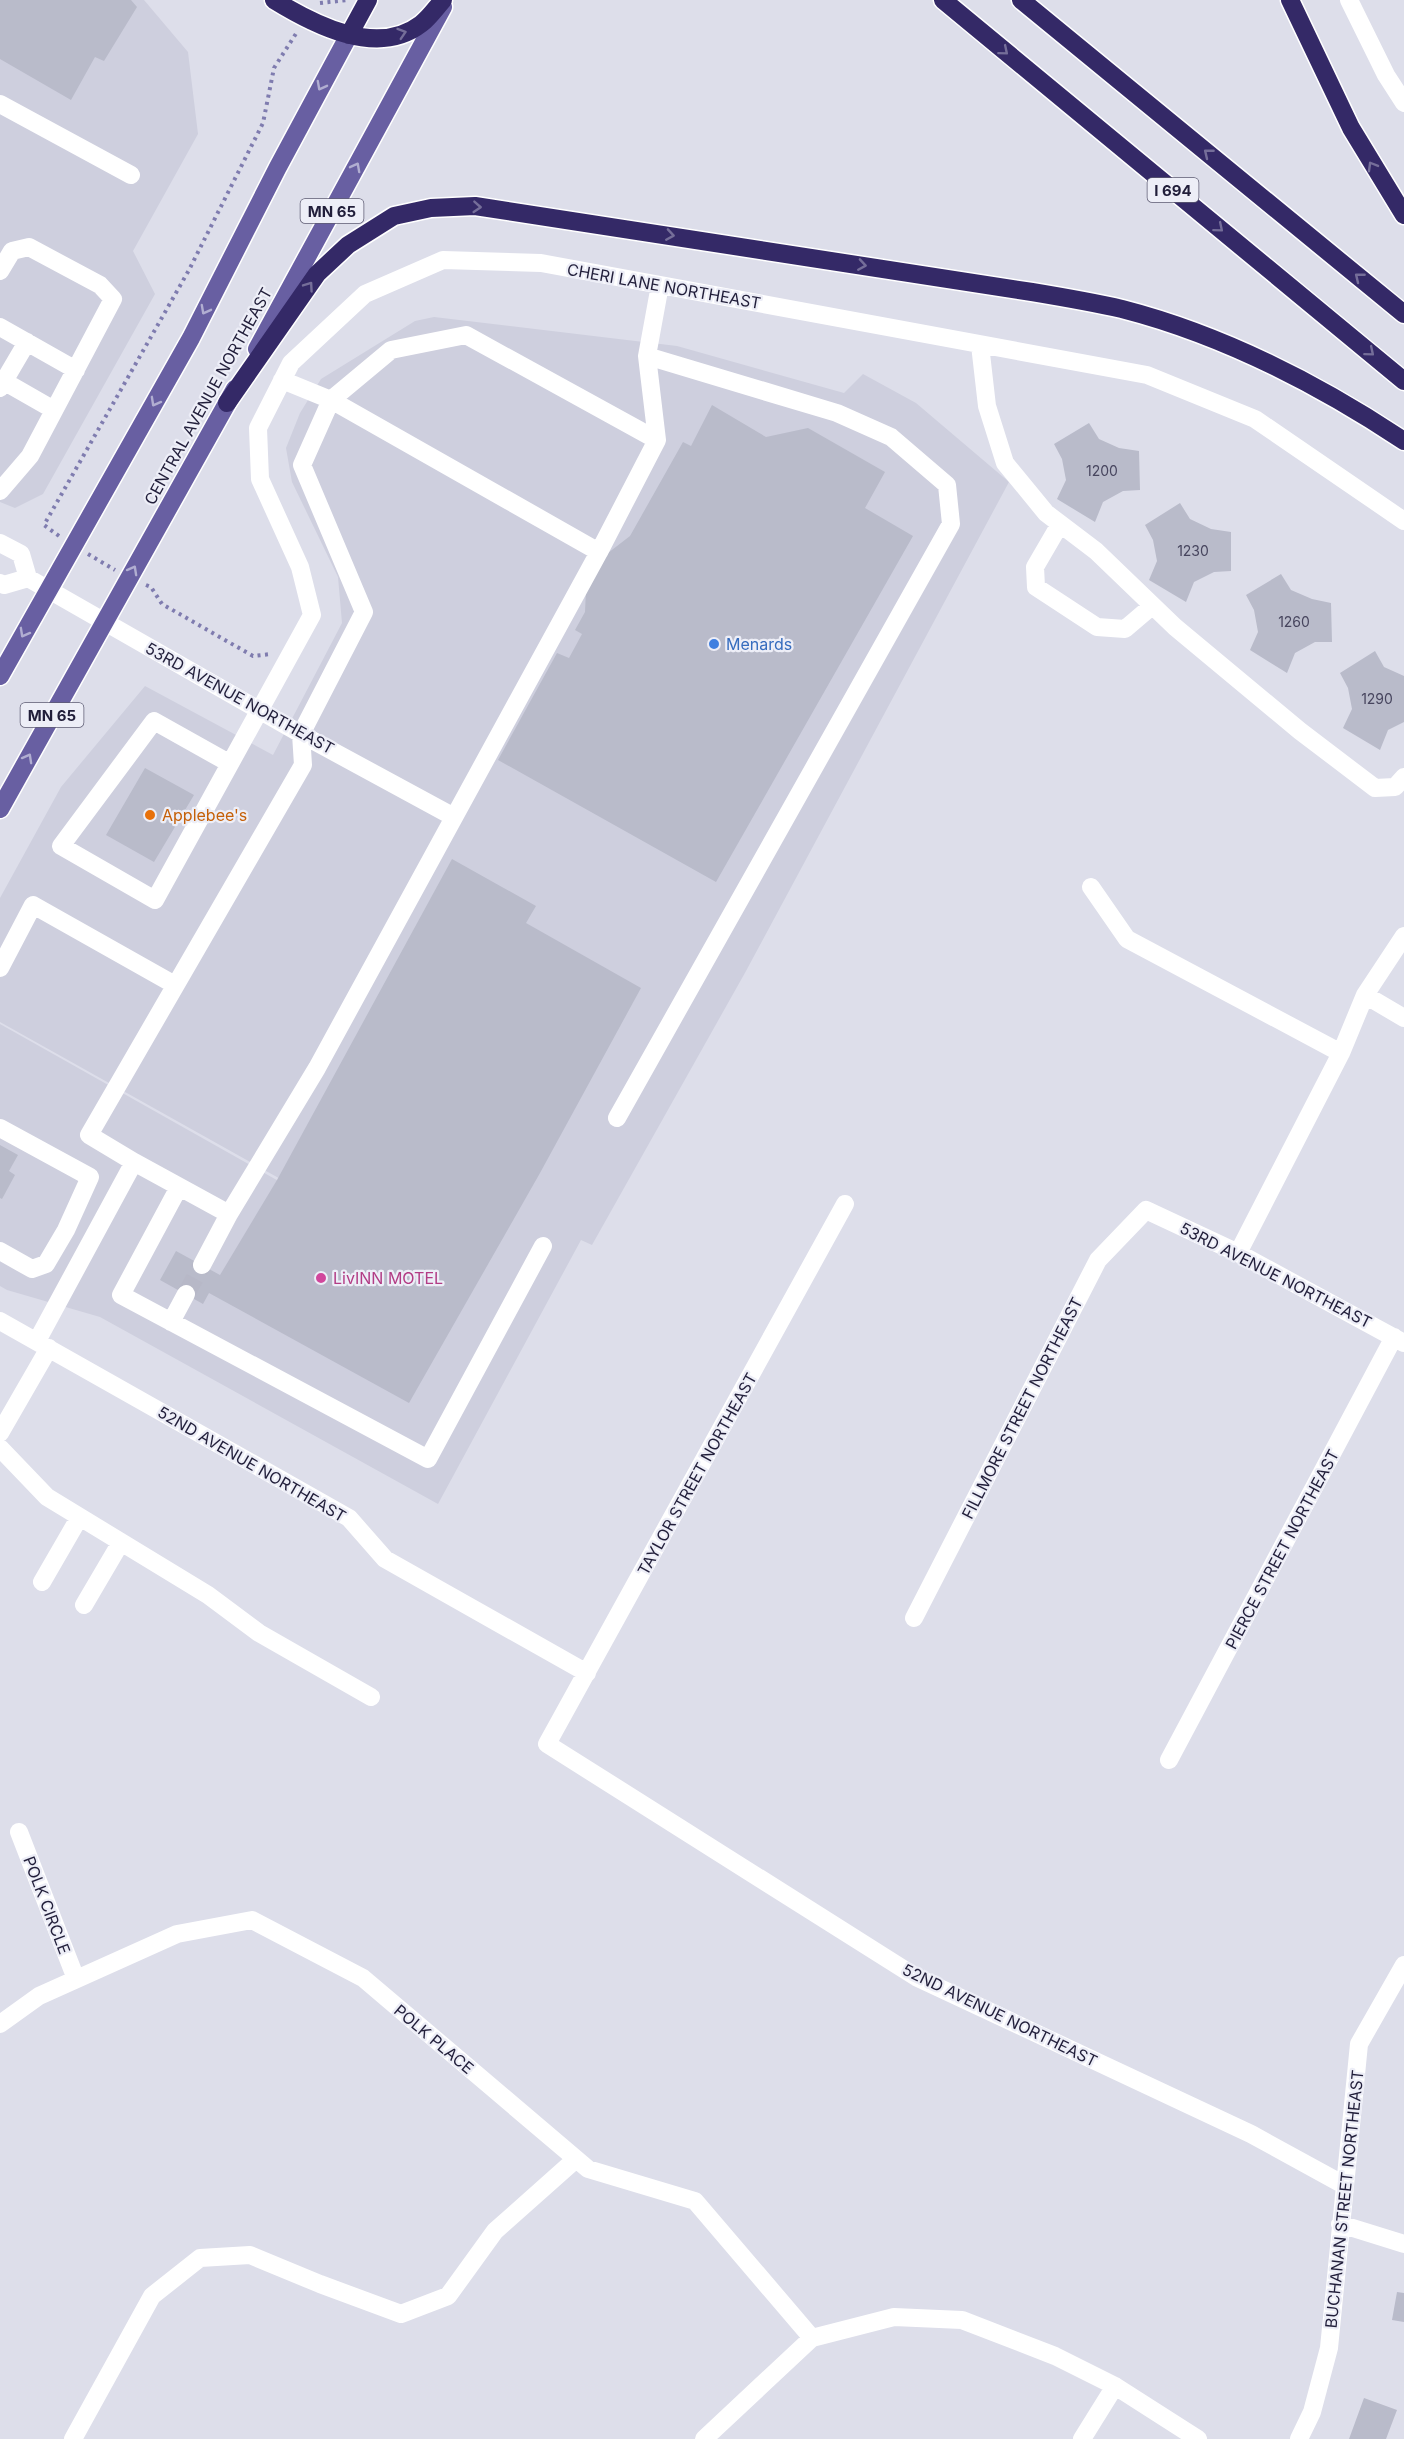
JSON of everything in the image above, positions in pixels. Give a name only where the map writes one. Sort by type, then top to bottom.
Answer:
[{"type":"highway","points":[[274,0],[306,19],[334,31],[375,38],[406,33],[422,24],[445,0]]},
{"type":"highway","points":[[349,35],[368,0]]},
{"type":"highway","name":"I 694","points":[[941,0],[1404,381]]},
{"type":"highway","points":[[1020,0],[1404,314]]},
{"type":"highway","points":[[1290,0],[1351,128],[1404,215]]},
{"type":"highway","points":[[227,403],[317,274],[348,245],[394,216],[431,208],[475,206],[1008,288],[1121,309],[1176,326],[1270,365],[1348,407],[1404,441]]},
{"type":"main road","name":"CENTRAL AVENUE NORTHEAST","points":[[0,809],[227,403],[445,0]]},
{"type":"main road","points":[[0,676],[190,338],[349,35]]},
{"type":"street","points":[[1349,0],[1386,75],[1404,103]]},
{"type":"street","points":[[0,104],[131,176]]},
{"type":"street","points":[[0,271],[12,251],[29,247],[100,285],[113,299],[30,456],[0,491]]},
{"type":"street","name":"CHERI LANE NORTHEAST","points":[[229,764],[154,721],[61,846],[155,900],[312,615],[300,567],[260,479],[258,428],[291,363],[365,294],[442,260],[541,263],[1147,375],[1255,419],[1404,521]]},
{"type":"street","points":[[202,1265],[229,1214],[317,1068],[599,552],[657,440],[647,356],[660,285]]},
{"type":"street","points":[[0,327],[76,370]]},
{"type":"street","points":[[229,1214],[89,1135],[303,765],[301,734],[364,612],[302,465],[330,400],[391,350],[466,335],[657,440]]},
{"type":"street","points":[[27,342],[1,383],[54,410]]},
{"type":"street","points":[[980,345],[987,406],[1005,463],[1046,513],[1096,552],[1174,627],[1300,731],[1375,788],[1395,787],[1404,777]]},
{"type":"street","points":[[617,1118],[951,524],[948,485],[891,437],[837,413],[647,356]]},
{"type":"street","points":[[282,380],[330,400],[599,552]]},
{"type":"street","points":[[1060,524],[1035,567],[1036,587],[1097,627],[1125,629],[1152,606]]},
{"type":"street","points":[[0,543],[21,554],[28,578],[4,585],[0,583]]},
{"type":"street","name":"53RD AVENUE NORTHEAST","points":[[28,578],[301,734],[454,817]]},
{"type":"street","points":[[1091,887],[1127,939],[1341,1053]]},
{"type":"street","points":[[0,968],[33,905],[175,985]]},
{"type":"street","points":[[1238,1252],[1341,1053],[1365,995],[1404,936]]},
{"type":"street","points":[[1365,995],[1404,1018]]},
{"type":"street","points":[[0,1128],[90,1177],[66,1230],[46,1264],[32,1269],[0,1252]]},
{"type":"street","points":[[0,1433],[135,1162]]},
{"type":"street","points":[[179,1187],[121,1295],[428,1459],[543,1246]]},
{"type":"street","name":"TAYLOR STREET NORTHEAST","points":[[547,1744],[845,1204]]},
{"type":"street","name":"53RD AVENUE NORTHEAST","points":[[1146,1210],[1238,1252],[1399,1340]]},
{"type":"street","name":"FILLMORE STREET NORTHEAST","points":[[914,1617],[1098,1260],[1146,1210]]},
{"type":"street","points":[[171,1322],[186,1294]]},
{"type":"street","name":"52ND AVENUE NORTHEAST","points":[[0,1321],[349,1518],[385,1559],[587,1673]]},
{"type":"street","name":"PIERCE STREET NORTHEAST","points":[[1169,1760],[1399,1340]]},
{"type":"street","points":[[0,1448],[47,1497],[208,1595],[260,1633],[371,1697]]},
{"type":"street","points":[[42,1582],[79,1518]]},
{"type":"street","points":[[84,1605],[121,1542]]},
{"type":"street","name":"52ND AVENUE NORTHEAST","points":[[547,1744],[916,1977],[1251,2134],[1344,2185]]},
{"type":"street","name":"POLK CIRCLE","points":[[19,1832],[76,1979]]},
{"type":"street","name":"POLK PLACE","points":[[0,2024],[39,1996],[177,1934],[252,1920],[363,1978],[588,2169],[695,2201],[812,2338]]},
{"type":"street","name":"BUCHANAN STREET NORTHEAST","points":[[1299,2439],[1312,2412],[1329,2348],[1359,2044],[1404,1965]]},
{"type":"street","points":[[73,2439],[152,2296],[200,2258],[250,2255],[401,2314],[447,2296],[495,2231],[576,2159]]},
{"type":"street","points":[[1340,2224],[1404,2244]]},
{"type":"street","points":[[704,2439],[812,2338],[894,2317],[962,2320],[1055,2356],[1115,2386],[1198,2439]]},
{"type":"street","points":[[1082,2439],[1115,2386]]},
{"type":"path","points":[[286,661],[270,653],[253,656],[162,604],[151,587],[128,578],[73,546],[44,525],[189,270],[263,123],[274,68],[306,19]]},
{"type":"shaded area","points":[[0,0],[144,0],[188,52],[198,134],[133,251],[155,294],[43,494],[15,508],[0,502]]},
{"type":"shaded area","points":[[434,317],[677,346],[844,393],[863,374],[916,403],[1009,482],[746,971],[592,1245],[581,1240],[438,1504],[100,1317],[0,1286],[0,1024],[275,1179],[361,1224],[0,1022],[0,898],[61,787],[145,686],[273,755],[342,623],[338,577],[292,482],[286,448],[300,413],[321,379],[415,321]]},
{"type":"building","points":[[0,0],[131,0],[137,7],[104,61],[95,57],[71,100],[0,59]]},
{"type":"building","name":"Menards","points":[[712,405],[766,437],[808,428],[885,472],[865,508],[913,536],[716,882],[498,760],[557,653],[569,658],[582,634],[575,630],[585,612],[586,590],[608,553],[630,536],[683,442],[691,446]]},
{"type":"building","points":[[1089,423],[1099,439],[1119,448],[1139,451],[1140,490],[1123,491],[1103,502],[1095,522],[1057,499],[1066,480],[1062,459],[1054,444]]},
{"type":"building","points":[[1180,503],[1190,519],[1211,529],[1231,532],[1231,571],[1214,572],[1194,582],[1186,602],[1149,580],[1157,561],[1153,540],[1145,525]]},
{"type":"building","points":[[1281,574],[1291,590],[1312,599],[1331,603],[1332,642],[1315,642],[1295,653],[1287,673],[1250,650],[1258,632],[1254,610],[1246,595]]},
{"type":"building","points":[[1375,651],[1384,667],[1404,676],[1404,722],[1388,730],[1380,750],[1343,728],[1352,709],[1348,688],[1340,673]]},
{"type":"building","name":"Applebee's","points":[[145,768],[194,795],[154,862],[106,835]]},
{"type":"building","points":[[452,859],[536,906],[526,923],[641,988],[540,1173],[409,1403],[209,1293],[203,1304],[160,1280],[176,1251],[220,1275],[277,1180]]},
{"type":"building","points":[[0,1145],[18,1155],[9,1171],[15,1175],[2,1199],[0,1198]]},
{"type":"building","points":[[1397,2292],[1404,2293],[1404,2322],[1392,2320]]},
{"type":"building","points":[[1364,2398],[1397,2410],[1386,2439],[1349,2439]]},
{"type":"tunnel","points":[[186,1294],[202,1265]]},
{"type":"place","name":"Menards","points":[[714,644]]},
{"type":"place","name":"Applebee's","points":[[150,815]]},
{"type":"place","name":"LivINN MOTEL","points":[[321,1278]]}]
